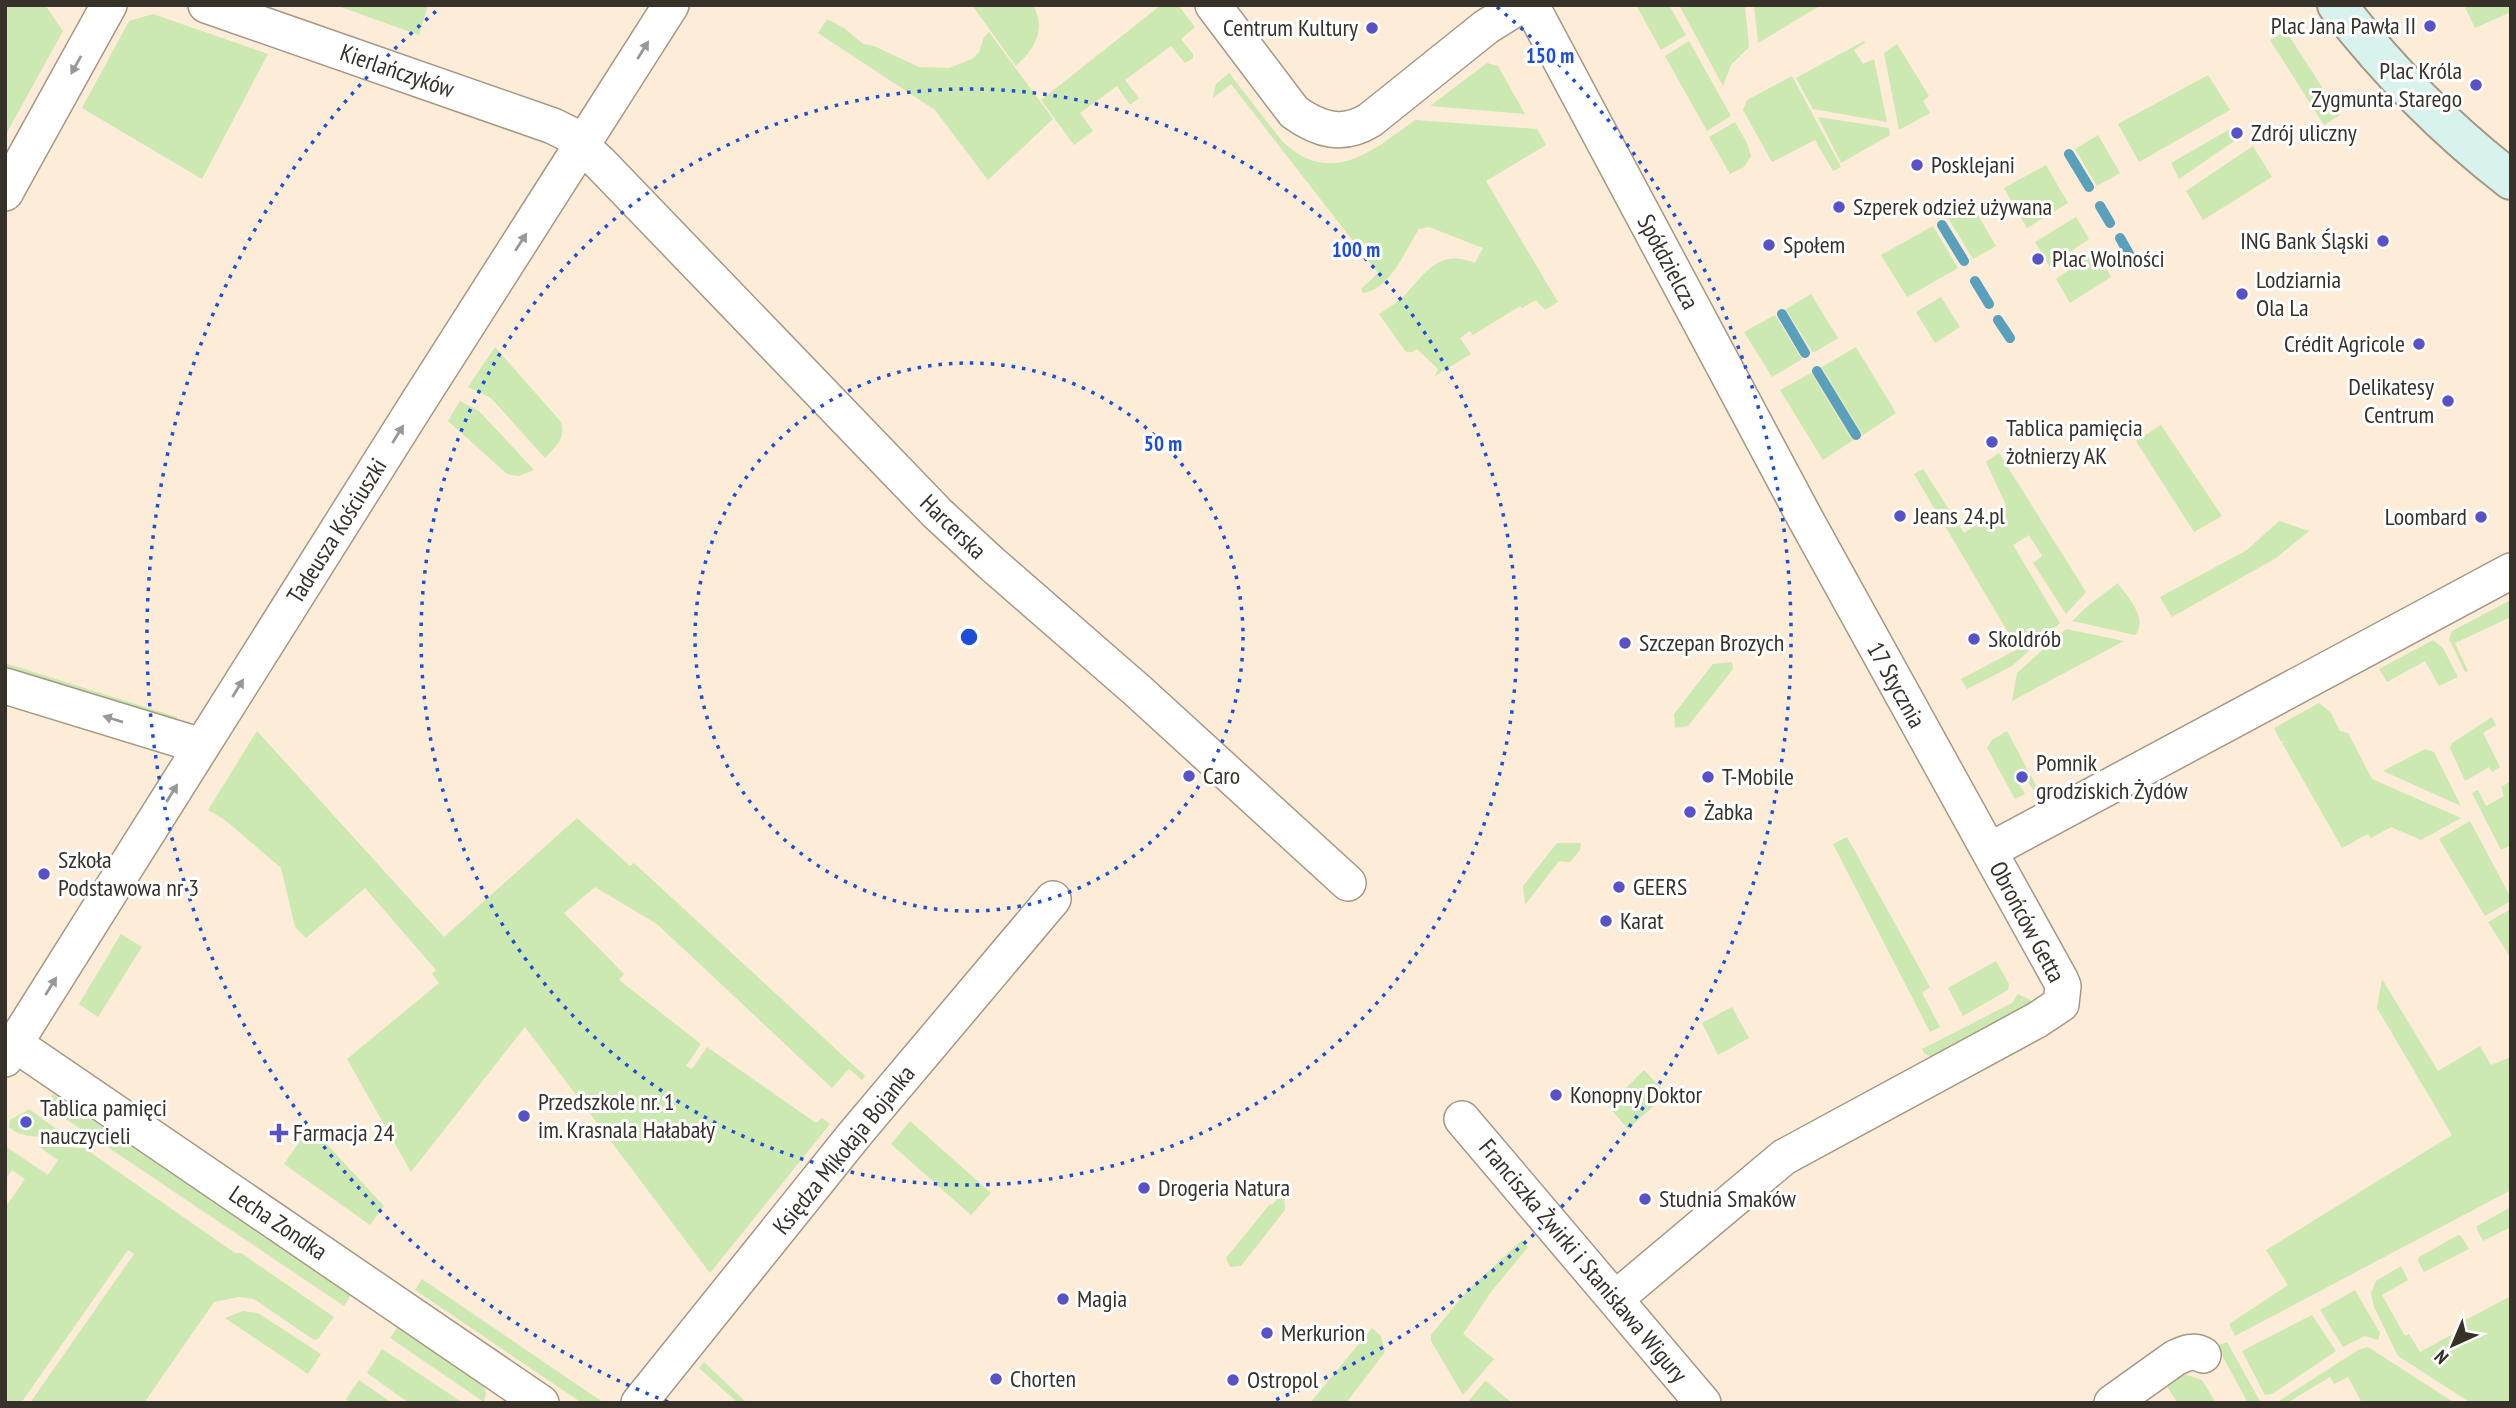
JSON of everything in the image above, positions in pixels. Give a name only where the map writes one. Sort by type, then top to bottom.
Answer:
[{"type":"main road","points":[[2337,5],[2396,78],[2446,126],[2511,180]]},
{"type":"street","points":[[5,194],[109,5]]},
{"type":"street","name":"Kierlańczyków","points":[[206,5],[553,126],[569,134],[582,146]]},
{"type":"street","name":"Tadeusza Kościuszki","points":[[10,1052],[671,5]]},
{"type":"street","points":[[1213,5],[1294,112],[1311,124],[1337,131],[1359,126],[1370,120],[1486,27],[1521,5]]},
{"type":"street","name":"Spółdzielcza","points":[[1531,5],[1805,518]]},
{"type":"street","name":"Harcerska","points":[[582,146],[937,513],[1148,700],[1348,883]]},
{"type":"street","name":"17 Stycznia","points":[[1805,518],[1989,851]]},
{"type":"street","name":"Obrońców Getta","points":[[1615,1299],[1784,1157],[2038,1020],[2061,1004],[2063,986],[2060,979],[1989,851],[2511,571]]},
{"type":"street","points":[[5,686],[201,746]]},
{"type":"street","name":"Księdza Mikołaja Bojanka","points":[[639,1403],[855,1134],[1053,899]]},
{"type":"street","name":"Lecha Zondka","points":[[10,1052],[541,1403]]},
{"type":"street","name":"Franciszka Żwirki i Stanisława Wigury","points":[[1462,1119],[1703,1403]]},
{"type":"street","points":[[2112,1403],[2175,1358],[2186,1353],[2198,1352],[2203,1355]]},
{"type":"green space","points":[[5,5],[45,5],[63,31],[5,136]]},
{"type":"green space","points":[[335,5],[428,5],[419,35]]},
{"type":"green space","points":[[972,5],[1033,5],[1039,31],[1033,46],[1016,66]]},
{"type":"green space","points":[[1161,5],[1178,5],[1195,27],[1181,39],[1193,54],[1193,58],[1185,63],[1171,46],[1125,80],[1139,98],[1130,105],[1117,86],[1080,113],[1093,131],[1074,145],[1041,100]]},
{"type":"green space","points":[[1636,5],[1669,5],[1686,35],[1661,50]]},
{"type":"green space","points":[[1679,5],[1745,5],[1749,47],[1731,65],[1723,86]]},
{"type":"green space","points":[[1754,5],[1821,5],[1758,43]]},
{"type":"green space","points":[[2464,5],[2511,5],[2511,12],[2475,28]]},
{"type":"green space","points":[[153,14],[268,54],[202,179],[82,108],[129,21]]},
{"type":"green space","points":[[827,19],[844,28],[863,44],[874,46],[919,67],[949,68],[972,59],[979,52],[984,37],[989,32],[1053,119],[988,180],[935,110],[818,33]]},
{"type":"green space","points":[[2286,31],[2340,115],[2324,125],[2270,40]]},
{"type":"green space","points":[[1689,41],[1731,116],[1707,131],[1665,56]]},
{"type":"green space","points":[[1864,41],[1865,43],[1854,50],[1863,64],[1874,59],[1887,122],[1813,109],[1796,78]]},
{"type":"green space","points":[[1897,44],[1929,96],[1923,101],[1930,113],[1899,130],[1884,53]]},
{"type":"green space","points":[[1487,63],[1498,66],[1525,114],[1430,106]]},
{"type":"green space","points":[[1229,73],[1282,141],[1300,155],[1317,162],[1351,160],[1383,143],[1415,120],[1537,129],[1546,145],[1486,181],[1558,302],[1545,310],[1536,300],[1522,308],[1520,306],[1473,335],[1470,331],[1460,338],[1471,354],[1435,376],[1438,369],[1417,349],[1406,352],[1379,314],[1403,297],[1435,265],[1452,259],[1475,263],[1483,248],[1429,227],[1419,229],[1389,277],[1373,290],[1363,293],[1361,289],[1378,273],[1231,84],[1213,98],[1216,84]]},
{"type":"green space","points":[[2208,75],[2230,110],[2139,162],[2118,124]]},
{"type":"green space","points":[[1792,76],[1841,167],[1833,171],[1815,140],[1772,162],[1743,110],[1747,100]]},
{"type":"green space","points":[[1818,117],[1889,128],[1890,135],[1841,163]]},
{"type":"green space","points":[[1735,122],[1751,156],[1744,167],[1730,174],[1709,137]]},
{"type":"green space","points":[[2230,129],[2237,139],[2179,179],[2171,163]]},
{"type":"green space","points":[[2098,135],[2120,173],[2097,186],[2075,149]]},
{"type":"green space","points":[[2253,146],[2272,177],[2203,220],[2186,191]]},
{"type":"green space","points":[[2046,165],[2068,203],[2027,228],[2004,188]]},
{"type":"green space","points":[[1972,205],[1996,246],[1973,259],[1948,218]]},
{"type":"green space","points":[[2076,217],[2089,239],[2049,266],[2035,242]]},
{"type":"green space","points":[[1933,226],[1958,268],[1907,297],[1881,255]]},
{"type":"green space","points":[[2096,251],[2111,277],[2070,303],[2056,279]]},
{"type":"green space","points":[[1811,294],[1838,338],[1813,353],[1786,309]]},
{"type":"green space","points":[[1941,297],[1960,327],[1935,343],[1916,312]]},
{"type":"green space","points":[[1775,315],[1802,359],[1772,377],[1744,332]]},
{"type":"green space","points":[[495,347],[561,422],[561,438],[545,458],[491,398],[468,387]]},
{"type":"green space","points":[[1856,347],[1896,413],[1863,435],[1822,367]]},
{"type":"green space","points":[[1811,373],[1852,441],[1823,460],[1780,390]]},
{"type":"green space","points":[[460,401],[479,411],[534,470],[519,476],[507,474],[448,421]]},
{"type":"green space","points":[[2161,425],[2222,516],[2194,532],[2136,441]]},
{"type":"green space","points":[[1999,453],[2086,592],[2066,614],[2033,563],[2042,556],[2029,535],[2013,545],[2060,623],[2012,666],[1967,689],[1961,679],[2018,649],[1914,474],[1923,469],[1964,533],[2006,505],[1986,462]]},
{"type":"green space","points":[[2279,521],[2309,531],[2276,558],[2172,617],[2160,597],[2247,550]]},
{"type":"green space","points":[[2118,583],[2138,615],[2139,629],[2135,635],[2072,621],[2090,604]]},
{"type":"green space","points":[[2511,600],[2511,617],[2455,643],[2468,671],[2465,672],[2449,639],[2452,631]]},
{"type":"green space","points":[[2066,629],[2124,641],[2012,701],[2017,673]]},
{"type":"green space","points":[[2433,640],[2443,648],[2458,677],[2439,686],[2425,661],[2387,682],[2379,669]]},
{"type":"green space","points":[[1732,662],[1733,669],[1688,726],[1675,728],[1674,714],[1713,664]]},
{"type":"green space","points":[[5,663],[177,717],[175,723],[5,669]]},
{"type":"green space","points":[[2319,703],[2331,713],[2340,731],[2348,733],[2372,779],[2461,818],[2421,840],[2391,827],[2371,838],[2368,834],[2342,848],[2282,743],[2285,740],[2281,742],[2274,728]]},
{"type":"green space","points":[[2492,717],[2496,725],[2483,733],[2500,767],[2492,772],[2489,767],[2465,781],[2450,748],[2452,743]]},
{"type":"green space","points":[[257,731],[444,937],[577,818],[630,866],[634,863],[865,1076],[862,1080],[849,1069],[832,1088],[657,924],[595,887],[564,913],[624,974],[619,980],[701,1044],[686,1066],[692,1069],[707,1047],[816,1123],[822,1118],[830,1124],[710,1273],[525,1027],[411,1172],[347,1059],[439,983],[432,974],[436,970],[365,888],[306,938],[295,927],[281,868],[225,820],[208,810]]},
{"type":"green space","points":[[2007,731],[2037,787],[2033,790],[2022,771],[2015,776],[2025,794],[2015,799],[1987,748],[1992,740]]},
{"type":"green space","points":[[2425,749],[2434,752],[2461,806],[2383,771]]},
{"type":"green space","points":[[2509,782],[2511,845],[2501,850],[2472,793],[2478,790],[2486,806],[2504,796],[2501,787]]},
{"type":"green space","points":[[2470,821],[2511,898],[2511,901],[2485,916],[2439,839]]},
{"type":"green space","points":[[1847,837],[1930,987],[1922,993],[1940,1027],[1930,1032],[1833,844]]},
{"type":"green space","points":[[1557,843],[1581,843],[1580,850],[1570,862],[1559,861],[1525,905],[1523,886]]},
{"type":"green space","points":[[2511,909],[2511,958],[2488,922]]},
{"type":"green space","points":[[121,934],[142,947],[98,1017],[79,1004]]},
{"type":"green space","points":[[1996,961],[2009,984],[2008,990],[1963,1016],[1948,988]]},
{"type":"green space","points":[[2382,979],[2438,1071],[2480,1046],[2491,1065],[2511,1057],[2511,1190],[2235,1336],[2229,1324],[2288,1285],[2266,1250],[2452,1135],[2377,1008]]},
{"type":"green space","points":[[2018,994],[2032,1001],[2032,1005],[1936,1060],[1924,1053],[1922,1049],[2012,1003]]},
{"type":"green space","points":[[1732,1007],[1749,1038],[1718,1055],[1702,1023]]},
{"type":"green space","points":[[1644,1070],[1667,1094],[1628,1129],[1608,1106]]},
{"type":"green space","points":[[53,1094],[351,1295],[344,1306],[45,1105]]},
{"type":"green space","points":[[29,1109],[63,1134],[62,1136],[27,1136],[9,1127],[10,1120]]},
{"type":"green space","points":[[910,1121],[991,1193],[971,1215],[891,1144]]},
{"type":"green space","points":[[310,1126],[384,1206],[370,1225],[284,1164]]},
{"type":"green space","points":[[5,1146],[48,1175],[58,1160],[38,1146],[84,1148],[235,1253],[241,1253],[334,1317],[318,1339],[314,1340],[254,1299],[239,1297],[214,1302],[144,1403],[30,1403],[134,1254],[128,1250],[21,1403],[5,1403],[5,1208],[25,1179],[12,1170],[5,1180]]},
{"type":"green space","points":[[1284,1198],[1285,1210],[1241,1266],[1230,1267],[1226,1258],[1270,1204]]},
{"type":"green space","points":[[2511,1207],[2511,1227],[2483,1241],[2477,1226]]},
{"type":"green space","points":[[2458,1235],[2469,1249],[2424,1272],[2418,1261],[2419,1257]]},
{"type":"green space","points":[[1522,1240],[1528,1247],[1491,1292],[1463,1334],[1494,1359],[1463,1395],[1431,1341],[1431,1335],[1466,1292]]},
{"type":"green space","points":[[2401,1266],[2408,1280],[2382,1295],[2405,1336],[2409,1334],[2420,1352],[2462,1329],[2460,1323],[2511,1296],[2511,1403],[2471,1403],[2398,1356],[2374,1307],[2371,1293],[2376,1281]]},
{"type":"green space","points":[[422,1279],[604,1403],[582,1403],[415,1290]]},
{"type":"green space","points":[[2355,1290],[2380,1333],[2378,1340],[2365,1336],[2343,1347],[2320,1310]]},
{"type":"green space","points":[[243,1311],[258,1313],[321,1354],[308,1374],[225,1318]]},
{"type":"green space","points":[[2312,1315],[2336,1351],[2272,1394],[2265,1395],[2242,1351]]},
{"type":"green space","points":[[399,1325],[483,1383],[486,1394],[484,1402],[390,1338]]},
{"type":"green space","points":[[1372,1328],[1381,1336],[1385,1352],[1346,1403],[1310,1403]]},
{"type":"green space","points":[[2227,1342],[2261,1403],[2248,1403],[2217,1346]]},
{"type":"green space","points":[[2368,1347],[2455,1403],[2362,1403],[2348,1377],[2334,1384],[2330,1377],[2287,1403],[2276,1403],[2358,1350]]},
{"type":"green space","points":[[382,1349],[463,1403],[409,1403],[367,1373]]},
{"type":"green space","points":[[704,1362],[747,1403],[738,1403],[699,1368]]},
{"type":"green space","points":[[2181,1373],[2202,1380],[2216,1403],[2178,1403],[2165,1384]]},
{"type":"green space","points":[[359,1380],[392,1403],[351,1403],[346,1399]]},
{"type":"green space","points":[[1486,1381],[1512,1403],[1467,1403]]},
{"type":"sand","points":[[1822,367],[1863,435],[1852,441],[1811,373]]},
{"type":"waterway","points":[[2069,154],[2089,187]]},
{"type":"waterway","points":[[2100,206],[2110,223]]},
{"type":"waterway","points":[[1942,225],[1964,261]]},
{"type":"waterway","points":[[2120,238],[2133,261]]},
{"type":"waterway","points":[[1975,281],[1989,304]]},
{"type":"waterway","points":[[1782,314],[1805,353]]},
{"type":"waterway","points":[[1998,320],[2010,338]]},
{"type":"waterway","points":[[1817,371],[1856,435]]},
{"type":"place","name":"Plac Jana Pawła II","points":[[2430,26]]},
{"type":"place","name":"Centrum Kultury","points":[[1372,28]]},
{"type":"place","name":"Plac Króla Zygmunta Starego","points":[[2476,85]]},
{"type":"place","name":"Zdrój uliczny","points":[[2237,133]]},
{"type":"place","name":"Posklejani","points":[[1917,165]]},
{"type":"place","name":"Szperek odzież używana","points":[[1839,207]]},
{"type":"place","name":"ING Bank Śląski","points":[[2383,241]]},
{"type":"place","name":"Społem","points":[[1769,245]]},
{"type":"place","name":"Plac Wolności","points":[[2038,259]]},
{"type":"place","name":"Lodziarnia Ola La","points":[[2242,294]]},
{"type":"place","name":"Crédit Agricole","points":[[2419,344]]},
{"type":"place","name":"Delikatesy Centrum","points":[[2448,401]]},
{"type":"place","name":"Tablica pamięcia żołnierzy AK","points":[[1992,442]]},
{"type":"place","name":"Jeans 24.pl","points":[[1900,516]]},
{"type":"place","name":"Loombard","points":[[2481,517]]},
{"type":"place","name":"Skoldrób","points":[[1974,639]]},
{"type":"place","name":"Szczepan Brozych","points":[[1625,643]]},
{"type":"place","name":"Caro","points":[[1189,776]]},
{"type":"place","name":"T-Mobile","points":[[1708,777]]},
{"type":"place","name":"Pomnik grodziskich Żydów","points":[[2022,777]]},
{"type":"place","name":"Żabka","points":[[1690,812]]},
{"type":"place","name":"Szkoła Podstawowa nr 3","points":[[44,874]]},
{"type":"place","name":"GEERS","points":[[1619,887]]},
{"type":"place","name":"Karat","points":[[1606,921]]},
{"type":"place","name":"Konopny Doktor","points":[[1556,1095]]},
{"type":"place","name":"Przedszkole nr. 1 im. Krasnala Hałabały","points":[[524,1116]]},
{"type":"place","name":"Tablica pamięci nauczycieli","points":[[26,1122]]},
{"type":"place","name":"Farmacja 24","points":[[279,1133]]},
{"type":"place","name":"Drogeria Natura","points":[[1144,1188]]},
{"type":"place","name":"Studnia Smaków","points":[[1645,1199]]},
{"type":"place","name":"Magia","points":[[1063,1299]]},
{"type":"place","name":"Merkurion","points":[[1267,1333]]},
{"type":"place","name":"Chorten","points":[[996,1379]]},
{"type":"place","name":"Ostropol","points":[[1233,1380]]}]
